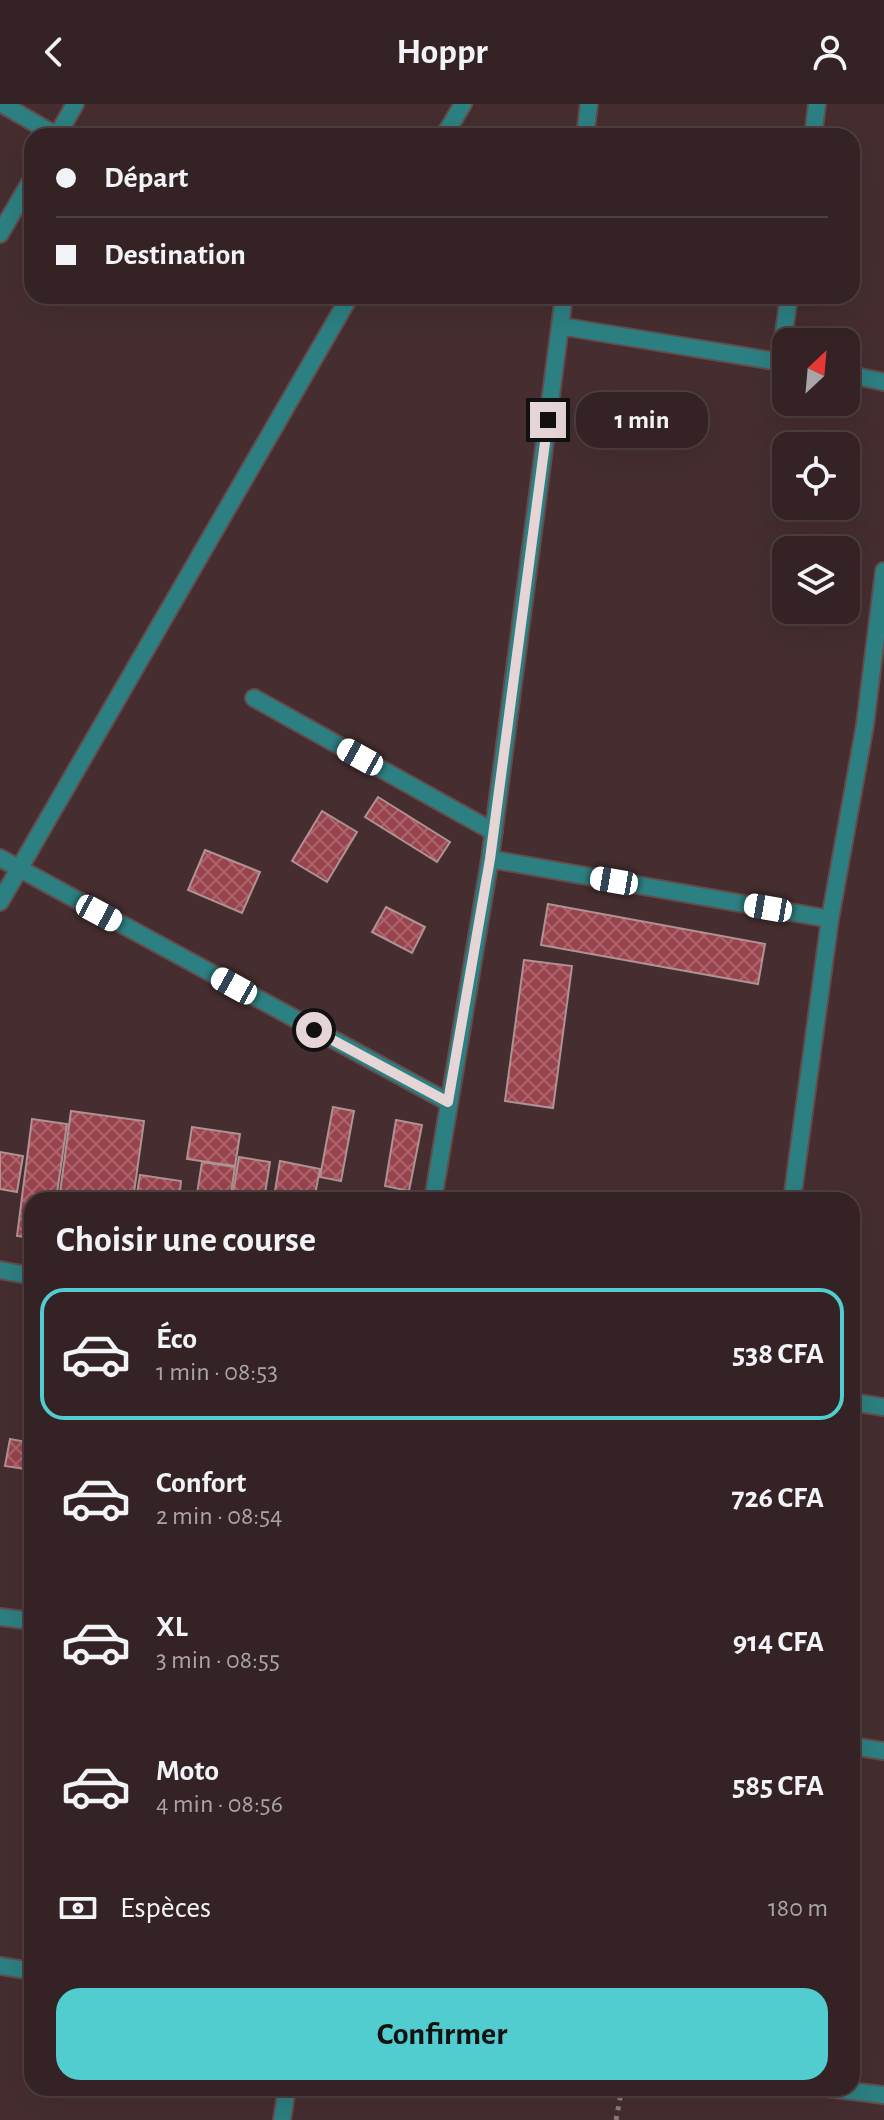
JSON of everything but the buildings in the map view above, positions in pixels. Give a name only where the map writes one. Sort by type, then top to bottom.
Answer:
[{"type":"street","points":[[2,104],[43,128]]},
{"type":"street","points":[[62,128],[75,104]]},
{"type":"street","points":[[449,128],[463,104]]},
{"type":"street","points":[[586,128],[589,104]]},
{"type":"street","points":[[814,128],[817,104]]},
{"type":"street","points":[[0,234],[24,193]]},
{"type":"street","points":[[0,902],[339,304]]},
{"type":"street","points":[[434,1192],[494,832],[563,304]]},
{"type":"street","points":[[786,328],[788,304]]},
{"type":"street","points":[[560,326],[772,360]]},
{"type":"street","points":[[860,377],[884,382]]},
{"type":"street","points":[[793,1192],[830,919],[865,725],[884,571]]},
{"type":"street","points":[[254,698],[494,832]]},
{"type":"street","points":[[0,858],[448,1102]]},
{"type":"street","points":[[490,859],[830,919]]},
{"type":"street","points":[[0,1270],[24,1274]]},
{"type":"street","points":[[860,1403],[884,1407]]},
{"type":"street","points":[[0,1617],[24,1620]]},
{"type":"street","points":[[860,1747],[884,1751]]},
{"type":"street","points":[[0,1966],[24,1970]]},
{"type":"street","points":[[860,2092],[884,2095]]},
{"type":"street","points":[[282,2120],[286,2096]]},
{"type":"path","points":[[616,2120],[620,2096]]},
{"type":"route","points":[[314,1030],[448,1102],[490,859],[548,420]]}]
